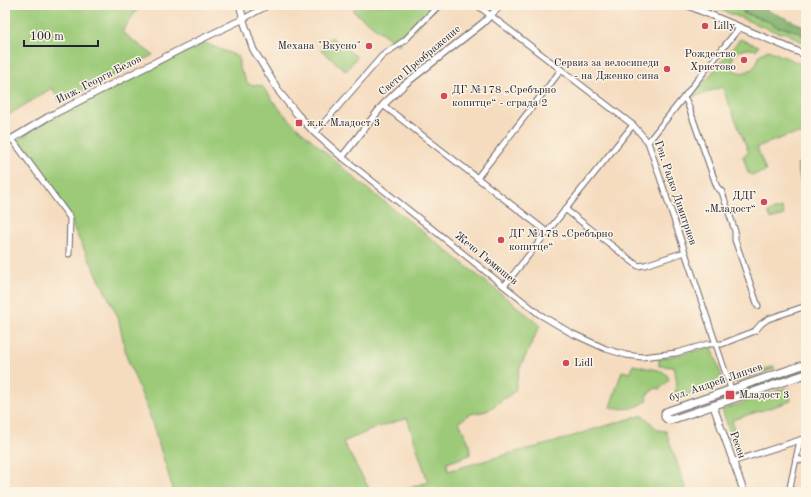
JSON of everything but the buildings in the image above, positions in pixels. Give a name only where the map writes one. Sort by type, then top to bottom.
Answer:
[{"type":"main road","name":"бул. Андрей Ляпчев","points":[[806,364],[668,412],[665,417],[670,420],[806,374]]},
{"type":"street","name":"Жечо Гюмюшев","points":[[240,5],[253,48],[266,71],[280,93],[315,133],[342,157],[539,314],[571,333],[606,349],[626,355],[642,357],[657,356],[676,353],[708,344],[722,344],[755,331],[768,319],[806,306]]},
{"type":"street","name":"Инж. Георги Белов","points":[[5,143],[48,117],[269,5]]},
{"type":"street","points":[[315,133],[382,56],[406,40],[439,5]]},
{"type":"street","name":"Ген. Радко Димитриев","points":[[477,5],[633,125],[648,142],[731,389]]},
{"type":"street","name":"Свето Преображение","points":[[342,157],[383,105],[405,84],[448,51],[501,5]]},
{"type":"street","points":[[687,5],[806,55]]},
{"type":"street","points":[[648,142],[739,28]]},
{"type":"street","points":[[477,178],[561,70]]},
{"type":"street","points":[[684,97],[717,187],[722,192],[735,231],[735,240],[758,306]]},
{"type":"street","points":[[383,105],[547,232]]},
{"type":"street","points":[[504,286],[633,125]]},
{"type":"street","points":[[12,139],[70,218],[69,254]]},
{"type":"street","points":[[565,210],[638,266],[685,252]]},
{"type":"street","name":"Ресен","points":[[713,405],[732,462],[744,492]]},
{"type":"street","points":[[732,462],[806,438]]},
{"type":"street","points":[[789,492],[800,440]]},
{"type":"street","points":[[796,459],[806,461]]},
{"type":"green space","points":[[5,5],[140,5],[122,32],[153,55],[61,103],[52,88],[5,117]]},
{"type":"green space","points":[[358,5],[433,5],[437,7],[398,45],[353,11]]},
{"type":"green space","points":[[708,5],[746,5],[743,13],[769,22],[777,27],[798,32],[806,38],[806,43],[787,33],[779,33]]},
{"type":"green space","points":[[746,5],[755,5],[806,27],[806,38],[798,32],[777,27],[769,22],[743,12]]},
{"type":"green space","points":[[331,37],[357,57],[346,71],[321,50]]},
{"type":"green space","points":[[740,39],[759,46],[756,50],[745,49],[735,54],[731,64],[736,71],[742,73],[750,70],[756,64],[759,55],[768,50],[806,66],[806,134],[789,135],[757,147],[766,171],[753,175],[748,173],[743,156],[749,153],[722,87],[694,97],[693,96]]},
{"type":"green space","points":[[205,43],[239,57],[239,67],[248,84],[262,86],[282,112],[296,126],[360,183],[540,325],[519,370],[515,391],[487,411],[470,414],[459,422],[470,445],[470,455],[447,463],[448,471],[552,443],[643,415],[658,430],[666,431],[687,492],[398,492],[428,482],[407,418],[376,428],[343,442],[371,492],[174,492],[148,410],[127,358],[118,317],[74,229],[71,216],[17,140],[45,122]]},
{"type":"green space","points":[[806,162],[806,202],[805,202],[797,164]]},
{"type":"green space","points":[[782,208],[784,215],[771,219],[768,212]]},
{"type":"green space","points":[[712,347],[724,383],[677,398],[675,393],[677,382],[674,367],[659,366],[659,359]]},
{"type":"green space","points":[[633,365],[662,371],[667,375],[669,380],[660,389],[656,388],[646,395],[648,400],[639,406],[625,409],[610,407],[622,371],[631,373]]},
{"type":"green space","points":[[774,366],[774,369],[734,382],[733,380]]},
{"type":"green space","points":[[806,367],[806,370],[677,415],[677,413]]},
{"type":"green space","points":[[782,389],[789,389],[791,401],[732,420],[739,451],[737,452],[722,410]]},
{"type":"place","name":"Lilly","points":[[705,26]]},
{"type":"place","name":"Механа \"Вкусно\"","points":[[369,46]]},
{"type":"place","name":"Рождество Христово","points":[[744,60]]},
{"type":"place","name":"Сервиз за велосипеди - на Дженко сина","points":[[667,69]]},
{"type":"place","name":"ДГ №178 „Сребърно копитце“ - сграда 2","points":[[444,96]]},
{"type":"place","name":"ж.к. Младост 3","points":[[299,123]]},
{"type":"place","name":"ДДГ „Младост“","points":[[764,202]]},
{"type":"place","name":"ДГ №178 „Сребърно копитце“","points":[[501,240]]},
{"type":"place","name":"Lidl","points":[[566,363]]},
{"type":"place","name":"Младост 3","points":[[730,395]]}]
